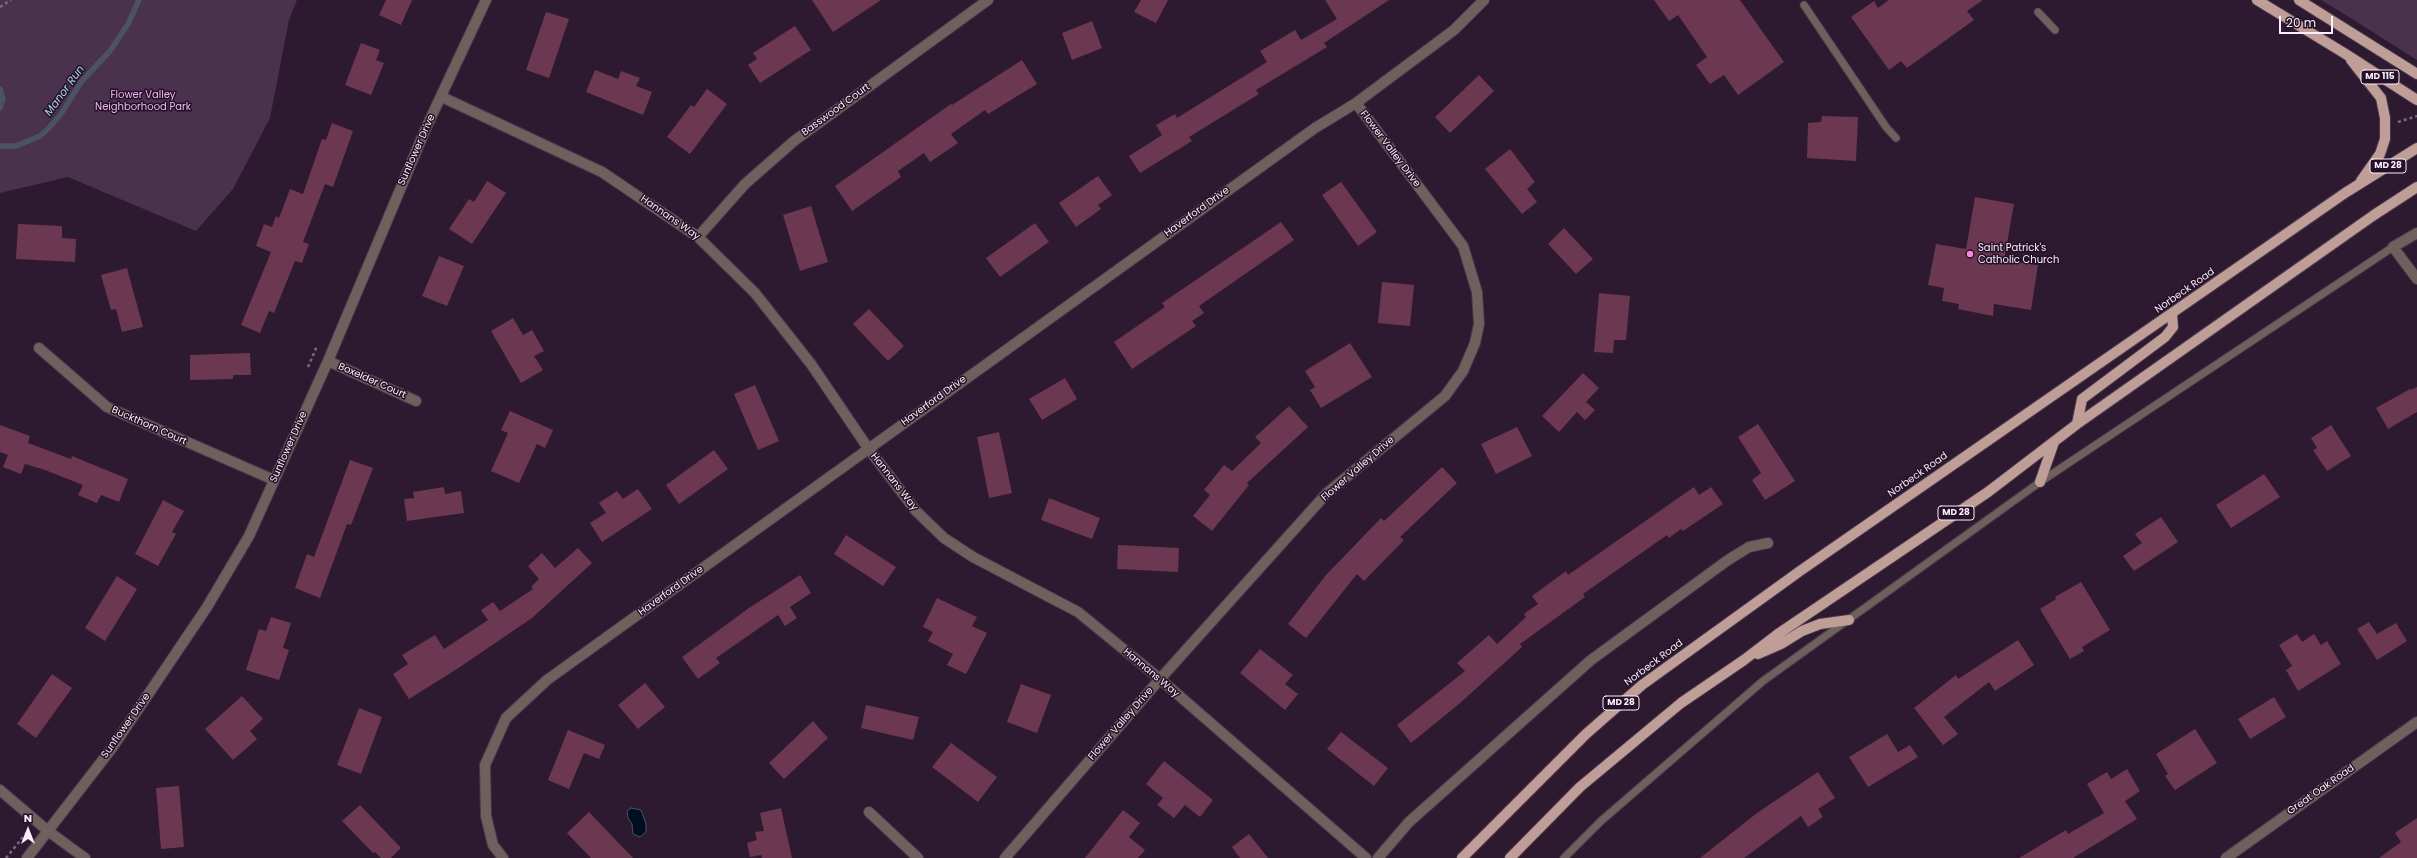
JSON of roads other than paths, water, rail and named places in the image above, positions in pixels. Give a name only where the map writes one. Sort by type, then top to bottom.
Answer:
[{"type":"main road","name":"MD 115","points":[[2257,0],[2417,100]]},
{"type":"main road","name":"MD 115","points":[[2299,0],[2417,74]]},
{"type":"main road","points":[[2344,53],[2381,98],[2385,118],[2385,139],[2380,154],[2358,185]]},
{"type":"main road","name":"Norbeck Road","points":[[1462,858],[1586,734],[1642,685],[1800,571],[2358,185],[2417,148]]},
{"type":"main road","name":"MD 28","points":[[1510,858],[1580,787],[1681,703],[1744,660],[1778,634],[1988,492],[2077,424],[2374,214],[2417,187]]},
{"type":"main road","points":[[2077,424],[2082,400],[2165,336],[2173,327],[2172,314]]},
{"type":"main road","points":[[2040,482],[2054,442]]},
{"type":"main road","points":[[1744,660],[1820,624],[1849,620]]},
{"type":"street","name":"Sunflower Drive","points":[[27,858],[112,748],[207,607],[249,536],[328,361],[426,128],[442,97],[486,0]]},
{"type":"street","name":"Basswood Court","points":[[698,237],[745,184],[794,141],[988,0]]},
{"type":"street","name":"Haverford Drive","points":[[503,858],[493,845],[486,816],[485,765],[506,718],[547,680],[1315,128],[1356,103],[1454,30],[1484,0]]},
{"type":"street","name":"Hannans Way","points":[[442,97],[602,172],[698,237],[755,293],[811,364],[868,448],[916,511],[944,538],[973,557],[1078,612],[1160,680],[1366,858]]},
{"type":"street","name":"Flower Valley Drive","points":[[1005,858],[1160,680],[1327,493],[1445,396],[1463,371],[1475,343],[1479,324],[1477,292],[1463,246],[1356,103]]},
{"type":"street","points":[[2417,233],[2393,247],[2417,279]]},
{"type":"street","name":"Buckthorn Court","points":[[39,348],[107,407],[274,480]]},
{"type":"street","name":"Boxelder Court","points":[[328,361],[416,401]]},
{"type":"street","points":[[1378,858],[1409,822],[1591,660],[1728,560],[1749,547],[1768,543]]},
{"type":"street","name":"Great Oak Road","points":[[2226,858],[2417,722]]},
{"type":"street","points":[[0,790],[48,832],[85,858]]},
{"type":"street","points":[[870,812],[918,858]]},
{"type":"lane","points":[[1804,5],[1886,127],[1896,138]]},
{"type":"lane","points":[[2038,12],[2055,30]]},
{"type":"lane","points":[[1564,858],[1602,821],[1763,681],[2040,482],[2393,247]]},
{"type":"water","points":[[631,808],[641,810],[646,824],[646,832],[640,837],[633,834],[632,824],[628,818],[627,811]]},
{"type":"waterway","name":"Manor Run","points":[[0,146],[16,146],[40,136],[48,129],[61,114],[81,82],[110,51],[128,24],[139,0]]},
{"type":"waterway","name":"Manor Run","points":[[0,89],[3,99],[0,108]]},
{"type":"place","name":"Saint Patrick's Catholic Church","points":[[1970,254]]},
{"type":"park label","name":"Flower Valley Neighborhood Park","points":[[143,100]]}]
